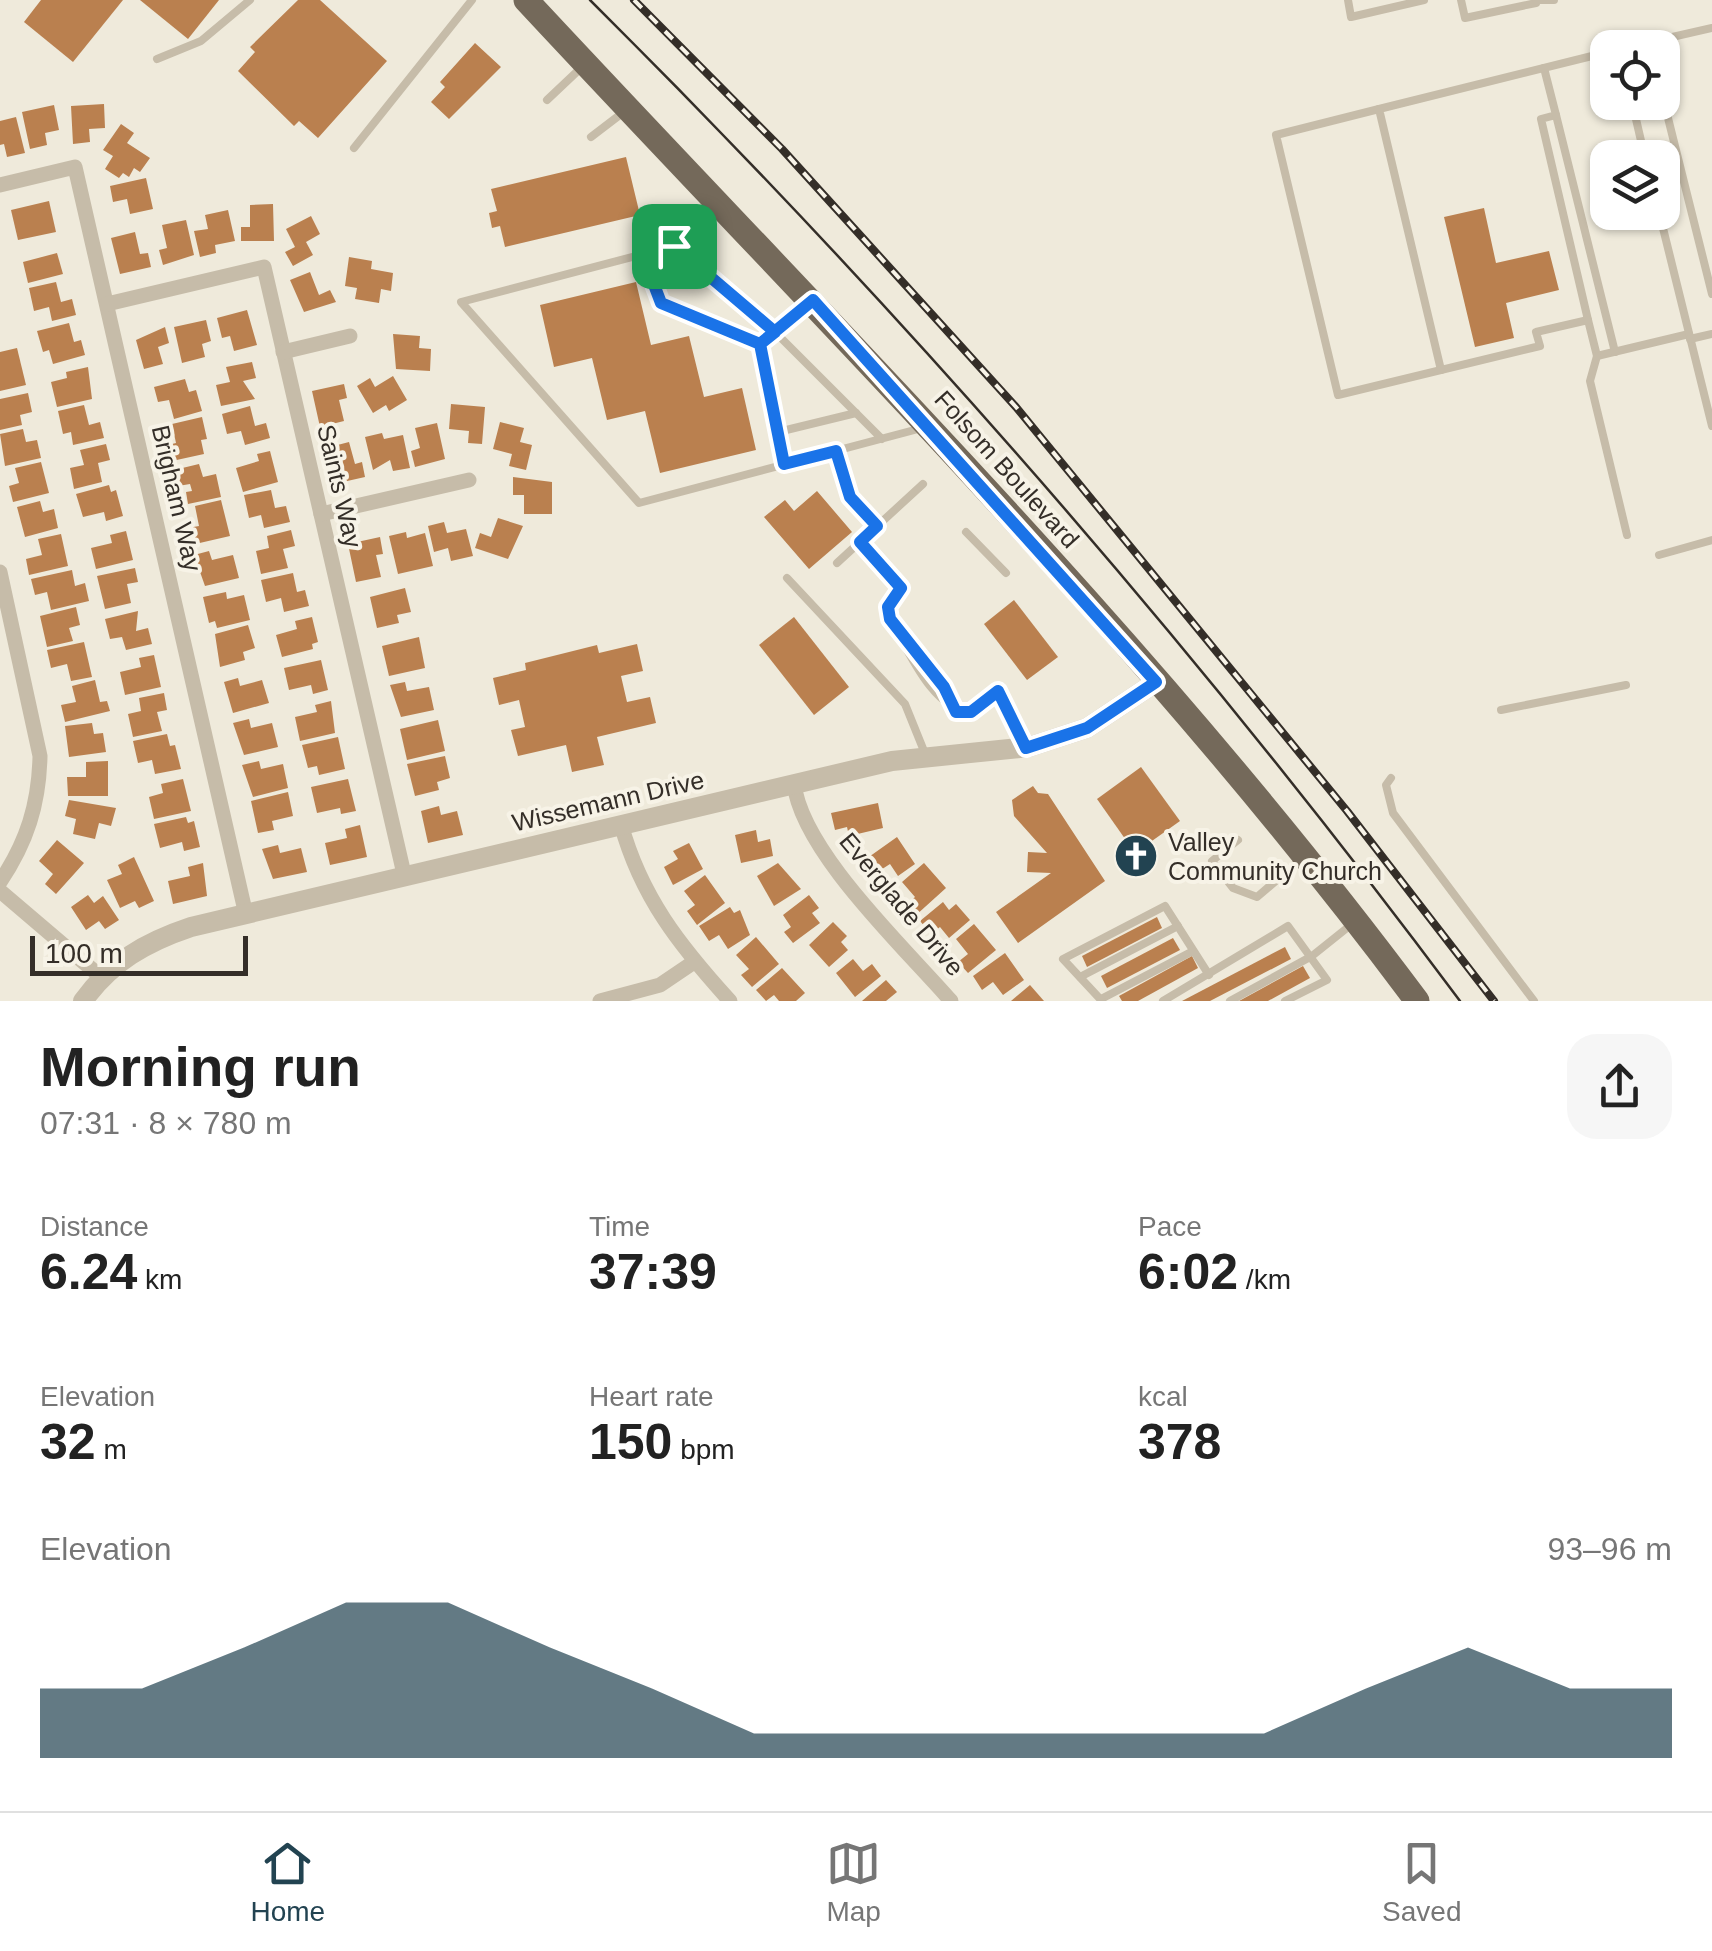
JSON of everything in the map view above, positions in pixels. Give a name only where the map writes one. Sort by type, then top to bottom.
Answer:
[{"type":"main road","name":"Folsom Boulevard","points":[[526,0],[813,300],[1156,682],[1355,922],[1414,1000]]},
{"type":"street","name":"Brigham Way","points":[[0,184],[75,167],[246,914]]},
{"type":"street","name":"Saints Way","points":[[107,304],[264,267],[404,874]]},
{"type":"street","points":[[283,352],[350,336]]},
{"type":"street","points":[[321,514],[469,480]]},
{"type":"street","points":[[0,572],[40,756],[39,786],[28,834],[0,882]]},
{"type":"street","name":"Wissemann Drive","points":[[83,1001],[102,978],[163,936],[404,874],[794,784],[926,756],[1026,748],[1087,728],[1156,682]]},
{"type":"street","name":"Everglade Drive","points":[[794,784],[796,807],[835,868],[951,1001]]},
{"type":"street","points":[[620,824],[656,913],[730,1001]]},
{"type":"street","points":[[0,891],[102,978]]},
{"type":"street","points":[[600,1001],[660,985],[694,962]]},
{"type":"lane","points":[[157,59],[201,41],[250,0]]},
{"type":"lane","points":[[354,148],[472,0]]},
{"type":"lane","points":[[1348,0],[1352,16],[1424,0]]},
{"type":"lane","points":[[1461,0],[1465,18],[1554,0]]},
{"type":"lane","points":[[1680,36],[1712,28]]},
{"type":"lane","points":[[1588,320],[1536,332],[1540,346],[1338,395],[1276,135],[1590,56]]},
{"type":"lane","points":[[547,100],[587,63]]},
{"type":"lane","points":[[1544,68],[1615,352]]},
{"type":"lane","points":[[591,138],[629,108]]},
{"type":"lane","points":[[1379,109],[1441,370]]},
{"type":"lane","points":[[1556,115],[1541,119],[1597,356],[1590,381],[1628,535]]},
{"type":"lane","points":[[1668,120],[1712,294]]},
{"type":"lane","points":[[1664,230],[1712,426]]},
{"type":"lane","points":[[882,439],[775,332],[674,246],[461,302],[639,503],[882,439],[928,426]]},
{"type":"lane","points":[[642,253],[661,303],[760,344]]},
{"type":"lane","points":[[760,344],[813,300]]},
{"type":"lane","points":[[1597,356],[1712,334]]},
{"type":"lane","points":[[760,344],[784,464]]},
{"type":"lane","points":[[778,432],[856,413]]},
{"type":"lane","points":[[836,451],[850,497],[877,526]]},
{"type":"lane","points":[[837,563],[923,484]]},
{"type":"lane","points":[[966,532],[1006,572]]},
{"type":"lane","points":[[1658,555],[1712,540]]},
{"type":"lane","points":[[860,542],[901,588],[888,607],[890,619],[934,691],[956,712],[971,712],[998,691],[1026,748]]},
{"type":"lane","points":[[787,578],[905,704],[926,756]]},
{"type":"lane","points":[[1501,710],[1626,685]]},
{"type":"lane","points":[[1391,778],[1386,785],[1393,813],[1534,1001]]},
{"type":"lane","points":[[1238,840],[1212,861],[1233,888],[1257,897],[1303,858]]},
{"type":"lane","points":[[1193,951],[1102,1000],[1063,959],[1165,906],[1209,976]]},
{"type":"lane","points":[[1230,1001],[1312,956],[1355,922]]},
{"type":"lane","points":[[1080,977],[1178,926]]},
{"type":"lane","points":[[1163,1001],[1288,926],[1326,980],[1285,1001]]},
{"type":"building","points":[[41,0],[123,0],[73,62],[24,22]]},
{"type":"building","points":[[140,0],[219,0],[188,39]]},
{"type":"building","points":[[298,0],[320,0],[387,61],[318,138],[299,121],[294,126],[238,71],[255,52],[250,47]]},
{"type":"building","points":[[475,43],[501,67],[449,119],[431,102],[445,87],[440,82]]},
{"type":"building","points":[[104,104],[105,128],[89,129],[90,142],[73,144],[71,106]]},
{"type":"building","points":[[54,105],[59,130],[45,133],[47,145],[30,149],[22,112]]},
{"type":"building","points":[[16,117],[25,153],[7,157],[4,144],[0,145],[0,121]]},
{"type":"building","points":[[121,124],[134,133],[127,143],[150,158],[140,172],[134,168],[129,177],[123,173],[119,178],[105,169],[113,156],[103,150]]},
{"type":"building","points":[[626,157],[640,215],[505,247],[500,226],[492,228],[489,213],[497,211],[491,189]]},
{"type":"building","points":[[146,178],[153,209],[130,214],[127,199],[113,202],[110,186]]},
{"type":"building","points":[[49,201],[56,232],[18,240],[11,210]]},
{"type":"building","points":[[273,204],[274,241],[241,241],[241,227],[250,227],[250,205]]},
{"type":"building","points":[[1484,208],[1496,263],[1549,251],[1559,290],[1506,303],[1514,338],[1475,347],[1444,217]]},
{"type":"building","points":[[228,210],[235,241],[215,245],[216,253],[200,257],[194,231],[208,229],[205,215]]},
{"type":"building","points":[[311,216],[320,234],[306,242],[313,255],[293,266],[285,252],[295,247],[286,229]]},
{"type":"building","points":[[186,220],[194,255],[163,265],[159,250],[167,248],[162,225]]},
{"type":"building","points":[[135,232],[140,254],[148,253],[151,267],[120,274],[111,238]]},
{"type":"building","points":[[57,253],[63,274],[28,283],[23,262]]},
{"type":"building","points":[[349,257],[372,261],[371,269],[393,273],[391,291],[381,289],[379,303],[355,299],[357,288],[345,286]]},
{"type":"building","points":[[310,272],[319,295],[330,290],[336,302],[304,312],[290,280]]},
{"type":"building","points":[[56,282],[61,302],[72,299],[76,315],[52,321],[49,307],[34,311],[29,288]]},
{"type":"building","points":[[636,282],[651,345],[689,336],[704,397],[742,388],[756,450],[660,473],[645,411],[607,420],[592,358],[554,367],[540,305]]},
{"type":"building","points":[[247,310],[257,345],[234,351],[230,336],[222,338],[217,318]]},
{"type":"building","points":[[206,320],[211,341],[202,344],[205,357],[182,363],[174,327]]},
{"type":"building","points":[[69,323],[74,342],[81,340],[85,355],[53,364],[49,350],[43,352],[37,331]]},
{"type":"building","points":[[165,327],[169,343],[158,347],[163,364],[144,369],[136,340]]},
{"type":"building","points":[[393,334],[420,336],[419,348],[431,349],[430,371],[396,369]]},
{"type":"building","points":[[17,348],[26,385],[0,391],[0,352]]},
{"type":"building","points":[[252,362],[256,378],[243,381],[255,399],[221,406],[216,385],[230,382],[226,367]]},
{"type":"building","points":[[88,367],[92,399],[57,407],[51,382],[67,378],[66,372]]},
{"type":"building","points":[[393,376],[407,400],[389,411],[386,405],[373,413],[357,386],[370,378],[375,387]]},
{"type":"building","points":[[185,379],[189,392],[196,390],[202,411],[174,419],[169,400],[158,402],[154,387]]},
{"type":"building","points":[[344,384],[347,398],[339,400],[344,421],[320,427],[312,391]]},
{"type":"building","points":[[28,393],[32,412],[20,415],[22,425],[0,430],[0,399]]},
{"type":"building","points":[[451,404],[485,407],[482,444],[468,443],[469,431],[449,429]]},
{"type":"building","points":[[84,405],[89,425],[100,422],[104,438],[73,445],[71,432],[63,434],[58,411]]},
{"type":"building","points":[[250,406],[255,426],[266,423],[270,438],[245,445],[241,431],[227,434],[222,414]]},
{"type":"building","points":[[202,417],[207,439],[201,440],[204,454],[172,461],[168,445],[176,443],[172,424]]},
{"type":"building","points":[[500,422],[524,428],[520,442],[532,445],[526,470],[509,466],[512,454],[493,449]]},
{"type":"building","points":[[437,423],[445,459],[415,467],[411,451],[420,448],[415,428]]},
{"type":"building","points":[[23,429],[26,442],[37,440],[41,458],[5,466],[0,434]]},
{"type":"building","points":[[382,433],[384,439],[403,435],[410,468],[393,471],[390,460],[373,470],[365,437]]},
{"type":"building","points":[[349,442],[355,464],[362,462],[365,477],[334,484],[326,448]]},
{"type":"building","points":[[106,444],[110,460],[98,463],[102,482],[74,489],[70,468],[84,465],[80,450]]},
{"type":"building","points":[[270,451],[278,482],[243,492],[236,468],[259,461],[257,454]]},
{"type":"building","points":[[41,462],[49,493],[13,502],[9,486],[19,483],[15,468]]},
{"type":"building","points":[[199,464],[203,477],[216,474],[221,497],[188,504],[186,492],[192,491],[190,484],[178,486],[174,470]]},
{"type":"building","points":[[513,477],[552,482],[552,514],[524,514],[524,495],[513,495]]},
{"type":"building","points":[[109,485],[111,492],[116,490],[123,516],[106,521],[104,512],[83,517],[76,494]]},
{"type":"building","points":[[271,490],[275,508],[286,506],[290,522],[264,528],[261,515],[249,518],[244,495]]},
{"type":"building","points":[[817,491],[852,532],[809,569],[764,517],[785,500],[794,511]]},
{"type":"building","points":[[221,500],[230,536],[191,545],[188,528],[199,526],[195,506]]},
{"type":"building","points":[[40,501],[43,512],[54,509],[58,528],[25,537],[17,507]]},
{"type":"building","points":[[498,518],[523,526],[508,559],[475,548],[480,533],[491,537]]},
{"type":"building","points":[[444,522],[447,533],[466,529],[473,556],[451,561],[448,548],[434,552],[428,526]]},
{"type":"building","points":[[291,530],[295,546],[283,549],[288,568],[261,574],[256,551],[269,548],[267,536]]},
{"type":"building","points":[[126,531],[133,560],[96,569],[91,548],[112,543],[110,535]]},
{"type":"building","points":[[406,532],[407,538],[425,533],[433,566],[398,574],[389,536]]},
{"type":"building","points":[[61,534],[68,566],[29,575],[26,559],[42,555],[38,539]]},
{"type":"building","points":[[380,537],[383,554],[376,555],[381,577],[356,582],[348,544]]},
{"type":"building","points":[[209,551],[212,560],[233,555],[239,578],[205,586],[194,555]]},
{"type":"building","points":[[135,568],[138,582],[127,584],[131,603],[105,609],[97,576]]},
{"type":"building","points":[[72,570],[75,586],[85,583],[89,601],[51,610],[47,592],[35,595],[31,579]]},
{"type":"building","points":[[293,573],[297,592],[305,590],[309,606],[284,612],[281,598],[266,602],[261,580]]},
{"type":"building","points":[[405,588],[411,612],[397,615],[399,623],[377,628],[370,597]]},
{"type":"building","points":[[226,592],[227,599],[244,595],[250,620],[217,628],[215,621],[209,623],[203,597]]},
{"type":"building","points":[[1014,600],[1058,657],[1027,680],[984,624]]},
{"type":"building","points":[[76,607],[80,625],[69,628],[73,641],[47,647],[40,616]]},
{"type":"building","points":[[138,611],[136,631],[148,628],[152,644],[126,650],[122,637],[110,639],[105,619]]},
{"type":"building","points":[[312,617],[318,642],[312,644],[313,649],[282,657],[276,635],[297,629],[295,621]]},
{"type":"building","points":[[794,617],[849,687],[814,715],[759,645]]},
{"type":"building","points":[[248,625],[255,648],[243,652],[245,660],[220,667],[215,634]]},
{"type":"building","points":[[419,637],[425,668],[389,676],[382,646]]},
{"type":"building","points":[[84,642],[92,677],[71,681],[67,664],[51,668],[47,650]]},
{"type":"building","points":[[637,644],[643,671],[621,676],[627,702],[650,697],[656,723],[597,737],[604,765],[572,772],[566,745],[518,756],[511,730],[525,727],[519,700],[499,705],[493,678],[526,670],[525,663],[597,645],[599,653]]},
{"type":"building","points":[[154,655],[161,687],[125,695],[120,672],[141,667],[139,658]]},
{"type":"building","points":[[321,660],[328,690],[313,694],[311,685],[289,690],[284,668]]},
{"type":"building","points":[[238,678],[240,686],[262,680],[269,703],[233,713],[224,682]]},
{"type":"building","points":[[95,680],[100,702],[107,701],[110,711],[65,722],[61,705],[76,702],[72,686]]},
{"type":"building","points":[[405,682],[407,691],[429,687],[434,710],[401,717],[390,685]]},
{"type":"building","points":[[164,693],[167,710],[157,712],[162,731],[133,737],[128,714],[141,711],[139,698]]},
{"type":"building","points":[[331,701],[335,733],[300,741],[295,717],[317,712],[315,705]]},
{"type":"building","points":[[249,719],[251,728],[272,723],[278,747],[244,755],[233,723]]},
{"type":"building","points":[[438,720],[445,751],[407,760],[400,729]]},
{"type":"building","points":[[92,723],[94,734],[103,733],[106,752],[69,757],[65,726]]},
{"type":"building","points":[[167,734],[170,746],[175,745],[181,769],[155,774],[152,760],[138,763],[133,741]]},
{"type":"building","points":[[338,737],[345,769],[319,775],[317,766],[308,768],[302,745]]},
{"type":"building","points":[[445,756],[450,778],[437,782],[439,790],[415,796],[407,764]]},
{"type":"building","points":[[108,761],[108,796],[68,796],[67,777],[86,777],[86,762]]},
{"type":"building","points":[[259,761],[261,769],[283,764],[288,788],[253,797],[242,765]]},
{"type":"building","points":[[1141,767],[1180,821],[1135,853],[1097,799]]},
{"type":"building","points":[[183,779],[191,811],[154,819],[149,797],[163,793],[161,784]]},
{"type":"building","points":[[348,779],[356,811],[341,814],[340,808],[317,813],[311,787]]},
{"type":"building","points":[[1033,786],[1038,793],[1048,794],[1105,881],[1018,943],[996,912],[1051,873],[1027,872],[1028,852],[1047,853],[1014,816],[1012,800]]},
{"type":"building","points":[[288,792],[293,816],[272,821],[274,830],[258,833],[251,801]]},
{"type":"building","points":[[69,800],[116,808],[111,826],[99,823],[95,839],[73,834],[76,819],[65,816]]},
{"type":"building","points":[[878,803],[883,828],[849,836],[847,827],[835,830],[831,813]]},
{"type":"building","points":[[439,806],[441,815],[457,811],[463,835],[428,843],[421,811]]},
{"type":"building","points":[[186,817],[188,823],[194,821],[200,847],[184,851],[182,842],[160,848],[154,824]]},
{"type":"building","points":[[360,825],[367,857],[330,865],[325,843],[347,838],[345,829]]},
{"type":"building","points":[[756,830],[758,842],[770,839],[773,856],[741,863],[735,835]]},
{"type":"building","points":[[897,837],[915,864],[898,876],[890,864],[876,873],[866,859]]},
{"type":"building","points":[[57,840],[84,863],[56,894],[45,884],[53,874],[39,861]]},
{"type":"building","points":[[689,843],[703,869],[673,885],[664,867],[678,859],[673,851]]},
{"type":"building","points":[[278,845],[280,853],[301,848],[307,872],[273,879],[262,849]]},
{"type":"building","points":[[134,857],[154,901],[139,908],[135,901],[120,908],[107,880],[122,874],[118,865]]},
{"type":"building","points":[[203,863],[207,896],[173,904],[168,881],[190,876],[188,867]]},
{"type":"building","points":[[778,863],[801,889],[774,906],[757,876]]},
{"type":"building","points":[[924,863],[946,888],[915,916],[906,905],[915,897],[902,882]]},
{"type":"building","points":[[705,875],[725,903],[697,925],[687,911],[695,905],[684,891]]},
{"type":"building","points":[[88,895],[94,903],[103,896],[119,920],[105,929],[99,921],[86,930],[71,907]]},
{"type":"building","points":[[809,895],[819,908],[812,913],[820,923],[793,943],[784,932],[791,927],[783,915]]},
{"type":"building","points":[[943,902],[949,910],[956,904],[970,920],[949,938],[940,927],[931,934],[920,921]]},
{"type":"building","points":[[730,907],[734,913],[740,910],[750,935],[728,949],[719,935],[709,941],[699,926]]},
{"type":"building","points":[[1157,917],[1162,928],[1087,967],[1082,956]]},
{"type":"building","points":[[833,922],[847,936],[841,942],[848,950],[829,967],[809,945]]},
{"type":"building","points":[[974,924],[996,950],[968,973],[958,962],[968,954],[956,939]]},
{"type":"building","points":[[756,937],[779,964],[752,987],[741,975],[749,969],[736,955]]},
{"type":"building","points":[[1173,938],[1180,950],[1107,988],[1101,976]]},
{"type":"building","points":[[1285,947],[1291,959],[1210,1001],[1182,1001]]},
{"type":"building","points":[[1005,953],[1024,980],[1003,995],[993,982],[982,990],[973,976]]},
{"type":"building","points":[[1192,956],[1198,968],[1138,1001],[1122,1001],[1119,996]]},
{"type":"building","points":[[853,959],[863,971],[872,964],[881,976],[855,997],[836,973]]},
{"type":"building","points":[[1303,966],[1310,978],[1268,1001],[1239,1001]]},
{"type":"building","points":[[782,968],[805,993],[796,1001],[779,1001],[774,995],[766,1001],[756,990]]},
{"type":"building","points":[[886,980],[897,992],[886,1001],[862,1001]]},
{"type":"building","points":[[1030,985],[1044,1001],[1011,1001]]},
{"type":"tram line","points":[[590,0],[821,238],[1043,484],[1257,739],[1460,1001]]},
{"type":"railway","points":[[634,0],[782,149],[1016,407],[1347,811],[1494,1001]]},
{"type":"place","name":"Valley Community Church","points":[[1136,856]]},
{"type":"route","points":[[674,246],[642,253],[661,303],[760,344],[813,300],[1156,682],[1087,728],[1026,748],[998,691],[971,712],[956,712],[944,687],[905,643],[890,619],[888,607],[901,588],[860,542],[877,526],[850,497],[836,451],[784,464],[760,344],[775,332],[674,246]]}]
